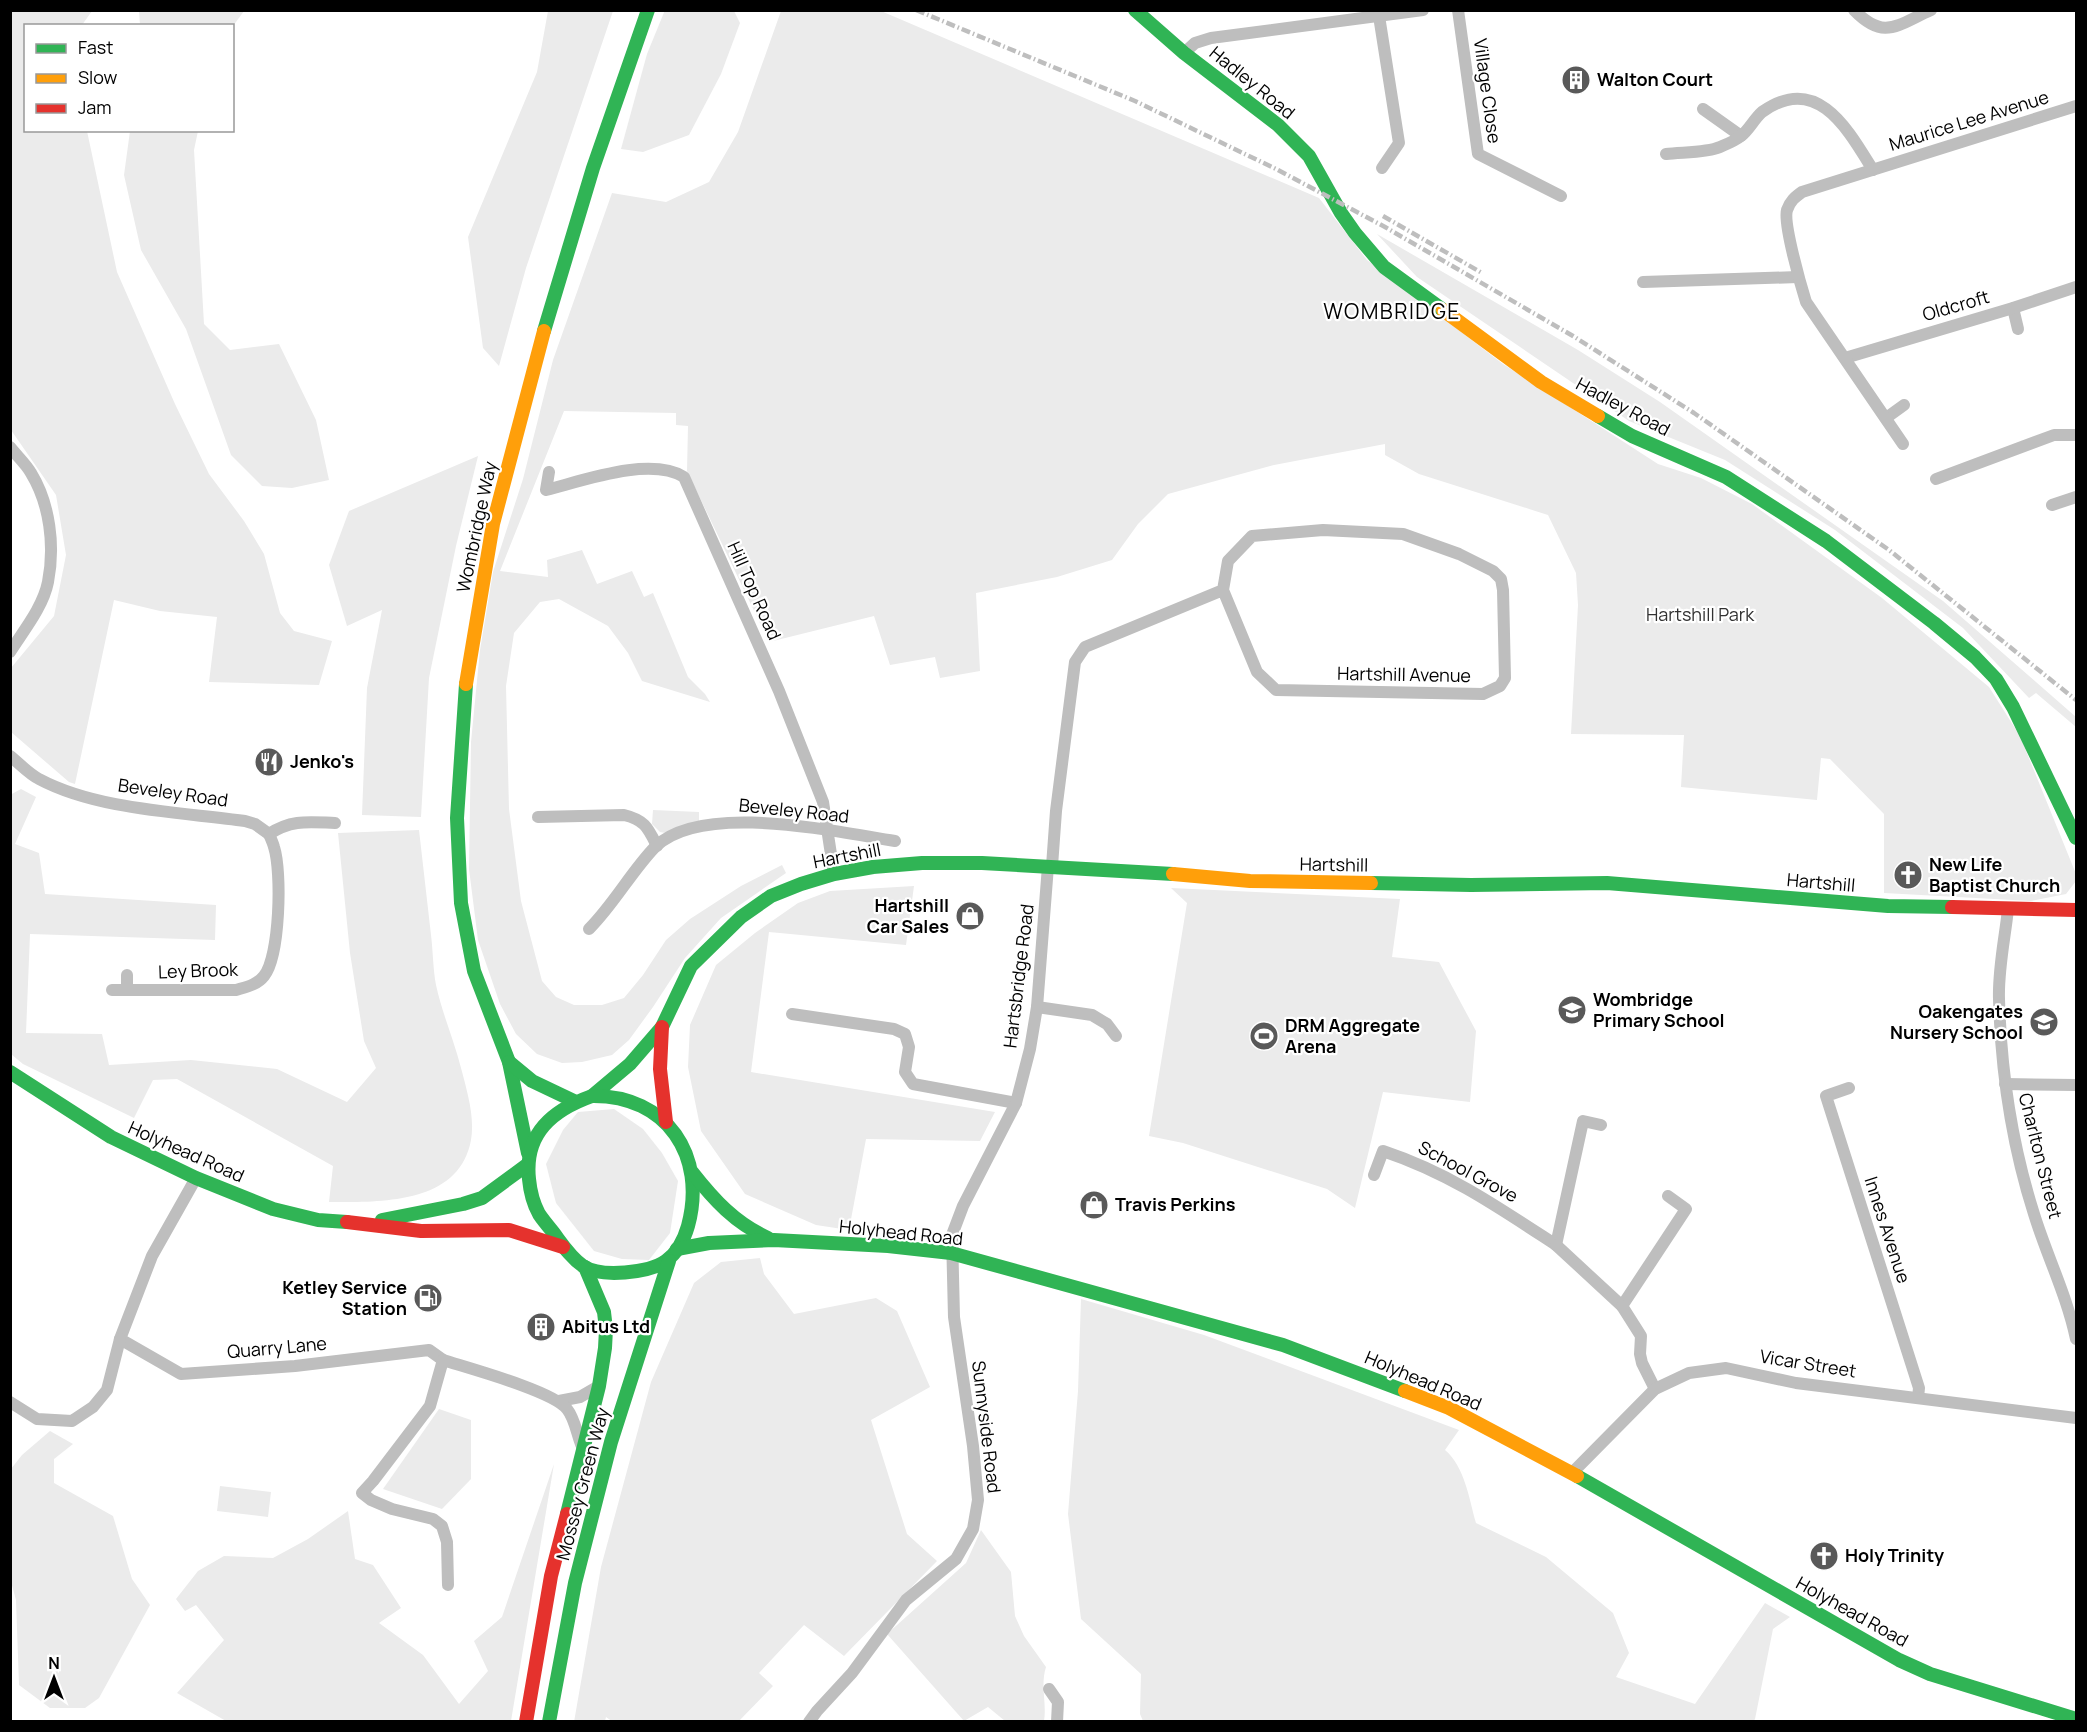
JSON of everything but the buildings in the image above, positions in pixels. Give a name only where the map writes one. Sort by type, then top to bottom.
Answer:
[{"type":"street","name":"Wombridge Way","points":[[528,1159],[509,1062],[474,971],[461,903],[457,819],[465,691],[493,524],[542,338],[593,168],[648,10]]},
{"type":"street","name":"Hadley Road","points":[[1135,10],[1184,53],[1278,125],[1309,156],[1341,213],[1384,267],[1541,382],[1632,436],[1726,477],[1826,541],[1975,657],[1996,678],[2013,707],[2076,838]]},
{"type":"street","points":[[1184,53],[1195,43],[1211,38],[1423,10]]},
{"type":"street","name":"Village Close","points":[[1458,10],[1478,154],[1561,196]]},
{"type":"street","points":[[1854,10],[1871,25],[1880,29],[1890,28],[1931,10]]},
{"type":"street","points":[[1382,168],[1399,143],[1384,14]]},
{"type":"street","points":[[1666,154],[1717,149],[1741,136],[1759,114],[1777,103],[1792,98],[1809,99],[1829,111],[1850,132],[1873,170],[1802,192],[1792,200],[1786,213],[1797,278],[1806,302],[1903,444]]},
{"type":"street","name":"Maurice Lee Avenue","points":[[1873,170],[2076,106]]},
{"type":"street","points":[[1703,110],[1741,136]]},
{"type":"street","points":[[1643,282],[1797,278]]},
{"type":"street","name":"Oldcroft","points":[[1845,358],[2013,309],[2076,287]]},
{"type":"street","points":[[2013,309],[2018,329]]},
{"type":"street","points":[[1886,418],[1904,405]]},
{"type":"street","points":[[1936,479],[2054,435],[2076,435]]},
{"type":"street","points":[[10,447],[31,473],[44,501],[51,534],[48,583],[34,615],[10,652]]},
{"type":"street","name":"Hill Top Road","points":[[549,472],[546,490],[616,471],[663,470],[675,472],[684,477],[779,691],[823,802],[834,874]]},
{"type":"street","points":[[2052,505],[2076,497]]},
{"type":"street","name":"Hartshill Avenue","points":[[1323,530],[1403,534],[1459,554],[1493,570],[1501,579],[1505,678],[1500,686],[1483,694],[1276,690],[1257,672],[1223,590],[1228,561],[1252,536],[1323,530]]},
{"type":"street","points":[[1050,866],[1075,662],[1085,646],[1223,590]]},
{"type":"street","name":"Beveley Road","points":[[10,756],[37,778],[68,793],[136,807],[244,821],[255,824],[269,834]]},
{"type":"street","points":[[538,817],[624,815],[645,824],[657,846]]},
{"type":"street","name":"Beveley Road","points":[[589,929],[605,913],[657,846],[676,834],[701,825],[753,821],[896,841]]},
{"type":"street","points":[[269,834],[296,822],[335,823]]},
{"type":"street","name":"Ley Brook","points":[[112,990],[236,990],[255,984],[265,975],[273,957],[276,942],[277,911],[278,869],[269,834]]},
{"type":"street","name":"Hartshill","points":[[592,1095],[630,1064],[662,1027],[692,966],[741,917],[771,896],[801,884],[834,874],[873,867],[982,862],[1158,872],[1260,882],[1471,885],[1619,884],[1888,906],[2076,910]]},
{"type":"street","name":"Hartsbridge Road","points":[[951,1253],[952,1235],[963,1206],[1016,1103],[1030,1049],[1044,939],[1050,866]]},
{"type":"street","name":"Charlton Street","points":[[2008,909],[1999,997],[2005,1084],[2023,1178],[2034,1217],[2062,1289],[2076,1339]]},
{"type":"street","points":[[127,975],[127,990]]},
{"type":"street","points":[[1036,1007],[1092,1015],[1107,1024],[1116,1036]]},
{"type":"street","points":[[792,1014],[894,1029],[905,1034],[909,1047],[905,1072],[913,1084],[1016,1103]]},
{"type":"street","name":"Hartshill","points":[[662,1027],[660,1069],[666,1122]]},
{"type":"street","name":"Wombridge Way","points":[[509,1062],[532,1081],[574,1101]]},
{"type":"street","name":"Holyhead Road","points":[[10,1072],[111,1137],[196,1178],[273,1209],[318,1220],[363,1223]]},
{"type":"street","name":"Charlton Street","points":[[2005,1084],[2076,1085]]},
{"type":"street","name":"Innes Avenue","points":[[1849,1088],[1826,1096],[1919,1388],[1918,1398]]},
{"type":"street","points":[[592,1095],[618,1097],[666,1122],[680,1142],[692,1172],[691,1214],[686,1236],[673,1255],[648,1269],[605,1272],[585,1268],[564,1246],[536,1210],[529,1186],[528,1159],[541,1129],[558,1112],[574,1101],[592,1095]]},
{"type":"street","points":[[1556,1245],[1584,1121],[1601,1125]]},
{"type":"street","name":"School Grove","points":[[1374,1175],[1383,1151],[1409,1160],[1482,1196],[1556,1245],[1622,1306],[1641,1336],[1642,1363],[1655,1389]]},
{"type":"street","points":[[363,1223],[463,1204],[482,1198],[528,1159]]},
{"type":"street","name":"Holyhead Road","points":[[692,1172],[718,1206],[747,1230],[774,1240]]},
{"type":"street","points":[[10,1402],[37,1419],[72,1421],[93,1407],[107,1390],[120,1339],[152,1256],[196,1178]]},
{"type":"street","points":[[1622,1306],[1686,1209],[1668,1196]]},
{"type":"street","points":[[363,1223],[421,1231],[509,1230],[564,1246]]},
{"type":"street","name":"Holyhead Road","points":[[673,1255],[709,1243],[774,1240],[888,1246],[951,1253],[1283,1345],[1449,1408],[1572,1473],[1899,1660],[1930,1674],[2076,1719]]},
{"type":"street","name":"Sunnyside Road","points":[[809,1722],[852,1673],[906,1600],[956,1560],[974,1529],[978,1500],[973,1446],[954,1317],[951,1253]]},
{"type":"street","name":"Mossey Green Way","points":[[549,1722],[575,1583],[608,1453],[673,1255]]},
{"type":"street","name":"Mossey Green Way","points":[[526,1722],[551,1576],[584,1452],[603,1362],[606,1337],[605,1319],[585,1268]]},
{"type":"street","name":"Quarry Lane","points":[[120,1339],[181,1374],[295,1366],[429,1350],[443,1360],[499,1377],[559,1401]]},
{"type":"street","points":[[443,1360],[430,1406],[362,1493],[371,1500],[392,1509],[433,1519],[442,1526],[447,1542],[448,1585]]},
{"type":"street","name":"Vicar Street","points":[[1572,1473],[1655,1389],[1689,1373],[1726,1368],[1796,1383],[2076,1418]]},
{"type":"street","points":[[559,1401],[580,1397],[599,1386]]},
{"type":"street","points":[[559,1401],[570,1412],[578,1441],[584,1452]]},
{"type":"street","points":[[1049,1689],[1058,1702],[1057,1722]]},
{"type":"green space","points":[[139,10],[244,11],[234,25],[140,24]]},
{"type":"green space","points":[[665,10],[734,11],[740,23],[721,74],[689,135],[643,152],[621,149],[647,54]]},
{"type":"green space","points":[[10,11],[92,11],[83,24],[24,24],[24,132],[87,132],[117,272],[175,404],[209,474],[244,521],[264,554],[280,613],[294,631],[332,641],[319,685],[209,682],[217,617],[160,611],[114,600],[75,784],[69,782],[11,732],[11,668],[54,616],[66,555],[56,495],[11,430]]},
{"type":"green space","points":[[548,11],[613,11],[526,268],[499,366],[483,348],[468,237],[537,72]]},
{"type":"green space","name":"Hartshill Park","points":[[781,11],[881,11],[1319,198],[1367,260],[1503,364],[1658,464],[1701,478],[1752,504],[1882,598],[1989,687],[2020,736],[2076,874],[2076,881],[2066,894],[2031,901],[1884,893],[1884,814],[1830,759],[1821,758],[1817,800],[1681,787],[1684,735],[1571,734],[1578,605],[1576,573],[1548,515],[1419,474],[1385,455],[1385,444],[1274,465],[1168,494],[1138,524],[1112,560],[1057,577],[976,593],[980,671],[940,678],[935,657],[890,665],[874,616],[769,642],[687,471],[688,426],[676,425],[676,413],[564,411],[500,571],[548,577],[547,560],[582,550],[597,584],[632,571],[644,597],[653,593],[688,677],[710,702],[642,681],[628,653],[608,626],[559,599],[540,602],[514,633],[506,686],[509,809],[521,901],[542,981],[556,997],[574,1005],[602,1005],[624,998],[643,975],[666,940],[690,919],[741,886],[782,865],[786,873],[721,918],[685,958],[629,1040],[612,1055],[582,1062],[562,1063],[537,1054],[516,1034],[500,1004],[478,940],[469,869],[471,742],[480,650],[493,572],[523,479],[553,360],[612,193],[666,202],[709,182],[738,132]]},
{"type":"green space","points":[[130,132],[198,132],[194,150],[204,324],[230,350],[279,344],[316,420],[329,480],[292,488],[262,486],[231,455],[186,329],[141,250],[124,175]]},
{"type":"green space","points":[[1377,234],[1578,350],[1660,402],[1943,601],[2076,717],[2076,727],[2036,693],[2029,698],[1963,628],[1835,530],[1725,460],[1629,421],[1417,277]]},
{"type":"green space","points":[[478,456],[456,546],[429,678],[421,817],[362,815],[367,688],[382,610],[347,626],[329,565],[349,511]]},
{"type":"green space","points":[[21,789],[36,797],[15,844],[39,853],[45,894],[216,905],[215,940],[30,934],[26,1033],[102,1034],[109,1065],[191,1060],[277,1069],[347,1102],[376,1068],[364,1041],[350,953],[338,833],[419,830],[436,985],[458,1058],[471,1113],[471,1140],[464,1161],[451,1177],[434,1188],[393,1200],[329,1202],[333,1166],[177,1079],[153,1080],[134,1118],[23,1064],[11,1054],[10,795]]},
{"type":"green space","points":[[653,810],[699,812],[699,822],[665,833],[660,832],[652,824]]},
{"type":"green space","points":[[914,886],[906,945],[769,932],[751,1072],[995,1112],[980,1141],[866,1139],[849,1230],[816,1225],[745,1194],[701,1131],[688,1067],[690,1025],[716,965],[755,933],[798,903],[830,891]]},
{"type":"green space","points":[[1171,888],[1400,899],[1392,957],[1439,962],[1476,1031],[1470,1102],[1383,1092],[1355,1208],[1327,1189],[1183,1143],[1149,1136],[1187,903]]},
{"type":"green space","points":[[614,1109],[643,1129],[662,1153],[678,1181],[670,1233],[649,1260],[622,1259],[594,1251],[556,1203],[546,1164],[563,1130],[578,1112]]},
{"type":"green space","points":[[760,1258],[764,1274],[794,1314],[876,1298],[897,1311],[930,1387],[871,1420],[907,1534],[937,1561],[844,1656],[804,1625],[759,1673],[773,1686],[739,1721],[613,1722],[606,1717],[605,1721],[574,1722],[601,1567],[651,1382],[694,1283],[721,1262]]},
{"type":"green space","points":[[1081,1299],[1204,1335],[1459,1430],[1445,1450],[1462,1474],[1476,1523],[1546,1557],[1613,1613],[1629,1653],[1616,1677],[1695,1704],[1765,1603],[1790,1617],[1773,1629],[1755,1719],[1753,1722],[1143,1721],[1140,1714],[1141,1674],[1081,1619],[1068,1514],[1078,1391]]},
{"type":"green space","points":[[439,1409],[471,1420],[471,1479],[442,1509],[383,1489]]},
{"type":"green space","points":[[50,1431],[73,1444],[54,1459],[54,1483],[113,1516],[132,1579],[150,1605],[99,1698],[85,1708],[50,1708],[19,1685],[16,1600],[10,1578],[11,1469],[22,1455]]},
{"type":"green space","points":[[554,1464],[511,1721],[226,1721],[177,1693],[224,1640],[196,1605],[185,1611],[176,1599],[198,1571],[224,1556],[273,1558],[308,1539],[348,1511],[355,1559],[373,1565],[401,1608],[379,1623],[423,1655],[459,1704],[488,1671],[474,1641],[502,1617]]},
{"type":"green space","points":[[220,1486],[271,1492],[268,1517],[217,1511]]},
{"type":"green space","points":[[981,1530],[1011,1572],[1015,1616],[1024,1636],[1046,1667],[1044,1721],[1005,1721],[988,1707],[964,1721],[887,1634],[966,1563]]},
{"type":"railway","points":[[916,10],[1135,101],[1276,169],[1385,227],[1573,336],[1694,413],[1889,550],[2076,700]]},
{"type":"railway","points":[[1383,216],[1482,273]]},
{"type":"traffic: fast","points":[[544,331],[593,168],[648,10]]},
{"type":"traffic: fast","points":[[1135,10],[1184,53],[1278,125],[1309,156],[1341,213],[1384,267],[1443,310]]},
{"type":"traffic: fast","points":[[1598,416],[1632,436],[1726,477],[1826,541],[1975,657],[1996,679],[2013,707],[2076,838]]},
{"type":"traffic: fast","points":[[466,684],[457,818],[461,903],[474,971],[509,1062],[528,1153]]},
{"type":"traffic: fast","points":[[592,1096],[630,1064],[662,1027],[691,966],[741,917],[771,896],[801,884],[834,874],[873,867],[922,863],[982,863],[1173,874]]},
{"type":"traffic: fast","points":[[1371,883],[1471,885],[1607,883],[1888,906],[1952,907]]},
{"type":"traffic: fast","points":[[509,1062],[532,1081],[574,1101]]},
{"type":"traffic: fast","points":[[10,1072],[111,1137],[196,1178],[273,1209],[318,1220],[347,1222]]},
{"type":"traffic: fast","points":[[592,1096],[618,1098],[641,1106],[660,1118],[675,1134],[686,1154],[692,1176],[692,1200],[688,1226],[677,1250],[670,1258],[648,1269],[613,1273],[591,1270],[583,1266],[566,1250],[541,1216],[532,1196],[529,1183],[529,1163],[536,1136],[554,1116],[565,1108],[592,1096]]},
{"type":"traffic: fast","points":[[382,1220],[482,1198],[527,1165]]},
{"type":"traffic: fast","points":[[692,1172],[735,1218],[768,1238]]},
{"type":"traffic: fast","points":[[677,1249],[709,1243],[774,1240],[888,1246],[951,1253],[1283,1345],[1405,1391]]},
{"type":"traffic: fast","points":[[549,1722],[575,1583],[611,1442],[669,1261]]},
{"type":"traffic: fast","points":[[567,1514],[599,1386],[605,1348],[604,1312],[585,1267]]},
{"type":"traffic: fast","points":[[1577,1476],[1899,1660],[1930,1674],[2076,1719]]},
{"type":"traffic: slow","points":[[1443,310],[1541,382],[1598,416]]},
{"type":"traffic: slow","points":[[466,684],[493,524],[544,331]]},
{"type":"traffic: slow","points":[[1173,874],[1250,881],[1371,883]]},
{"type":"traffic: slow","points":[[1405,1391],[1449,1408],[1577,1476]]},
{"type":"traffic: jam","points":[[1952,907],[2076,910]]},
{"type":"traffic: jam","points":[[662,1027],[660,1069],[666,1122]]},
{"type":"traffic: jam","points":[[347,1222],[421,1231],[509,1230],[563,1247]]},
{"type":"traffic: jam","points":[[526,1722],[551,1576],[567,1514]]},
{"type":"place","name":"Walton Court","points":[[1576,80]]},
{"type":"place","name":"Jenko's","points":[[269,762]]},
{"type":"place","name":"New Life Baptist Church","points":[[1908,875]]},
{"type":"place","name":"Hartshill Car Sales","points":[[970,916]]},
{"type":"place","name":"Wombridge Primary School","points":[[1572,1010]]},
{"type":"place","name":"Oakengates Nursery School","points":[[2044,1022]]},
{"type":"place","name":"DRM Aggregate Arena","points":[[1264,1036]]},
{"type":"place","name":"Travis Perkins","points":[[1094,1205]]},
{"type":"place","name":"Ketley Service Station","points":[[428,1298]]},
{"type":"place","name":"Abitus Ltd","points":[[541,1327]]},
{"type":"place","name":"Holy Trinity","points":[[1824,1556]]},
{"type":"district","name":"WOMBRIDGE","points":[[1392,312]]}]
